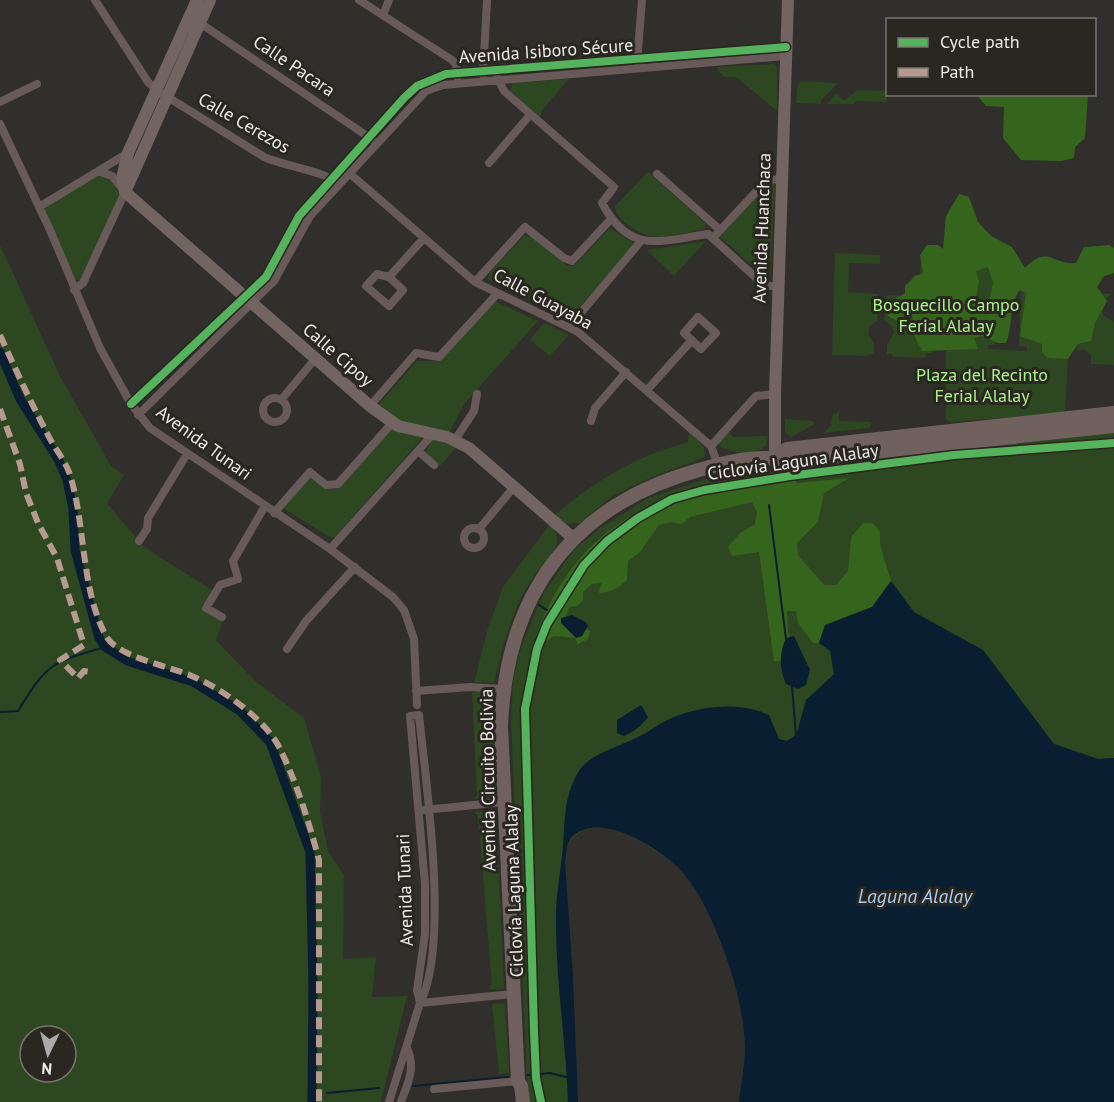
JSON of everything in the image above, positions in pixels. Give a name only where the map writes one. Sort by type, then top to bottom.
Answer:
[{"type":"main road","points":[[195,19],[197,0]]},
{"type":"main road","points":[[125,192],[162,94],[195,19],[210,0]]},
{"type":"main road","name":"Avenida Huanchaca","points":[[775,457],[778,287],[788,0]]},
{"type":"main road","points":[[125,192],[122,178],[128,153],[162,94]]},
{"type":"main road","name":"Calle Cipoy","points":[[125,192],[315,359],[392,423],[455,440],[469,448],[573,538]]},
{"type":"main road","name":"Avenida Circuito Bolivia","points":[[775,457],[787,449],[1114,413]]},
{"type":"main road","name":"Avenida Circuito Bolivia","points":[[523,1102],[518,1080],[513,994],[504,802],[503,689],[512,643],[520,621],[544,576],[573,538],[601,516],[646,489],[667,479],[718,465],[775,457],[789,461],[1114,426]]},
{"type":"main road","name":"Avenida Circuito Bolivia","points":[[514,1102],[513,1086],[518,1080]]},
{"type":"street","name":"Calle Cerezos","points":[[95,0],[148,82],[162,94],[264,157],[281,165],[337,182]]},
{"type":"street","points":[[359,0],[452,60],[458,83]]},
{"type":"street","points":[[382,15],[389,0]]},
{"type":"street","points":[[483,76],[487,0]]},
{"type":"street","points":[[637,70],[642,0]]},
{"type":"street","name":"Calle Pacara","points":[[195,19],[378,144]]},
{"type":"street","name":"Avenida Isiboro Sécure","points":[[497,75],[637,59],[786,52]]},
{"type":"street","name":"Avenida Isiboro Sécure","points":[[347,171],[369,137],[417,87],[438,76],[457,73],[483,76],[637,70],[786,52]]},
{"type":"street","points":[[497,75],[504,92],[614,187],[602,203],[611,219],[641,241],[654,242],[708,234],[764,285],[778,287]]},
{"type":"street","name":"Avenida Isiboro Sécure","points":[[138,415],[248,301],[266,277],[299,216],[378,144],[420,96],[434,87],[483,76]]},
{"type":"street","points":[[0,102],[37,84]]},
{"type":"street","points":[[489,163],[530,115]]},
{"type":"street","name":"Avenida Tunari","points":[[0,124],[100,348],[138,415],[150,428],[187,454],[377,582],[404,610],[414,639],[417,705]]},
{"type":"street","points":[[39,207],[128,153]]},
{"type":"street","name":"Calle Cipoy","points":[[98,171],[112,176],[125,192]]},
{"type":"street","name":"Calle Guayaba","points":[[347,171],[475,282],[569,327],[626,372],[711,446],[718,465]]},
{"type":"street","points":[[657,174],[720,230]]},
{"type":"street","points":[[713,238],[768,180],[782,179]]},
{"type":"street","points":[[74,290],[83,284],[125,192]]},
{"type":"street","points":[[475,282],[525,227],[564,258],[572,261],[611,219]]},
{"type":"street","points":[[389,277],[424,238]]},
{"type":"street","points":[[569,327],[641,241]]},
{"type":"street","points":[[370,406],[417,353],[439,357],[497,294]]},
{"type":"street","name":"Avenida Isiboro Sécure","points":[[131,404],[248,301]]},
{"type":"street","points":[[647,390],[692,340]]},
{"type":"street","points":[[281,400],[315,359]]},
{"type":"street","points":[[591,421],[596,408],[626,372]]},
{"type":"street","points":[[455,440],[474,411],[477,394]]},
{"type":"street","points":[[711,446],[756,396],[775,394]]},
{"type":"street","points":[[274,513],[310,472],[326,485],[338,484],[392,423]]},
{"type":"street","points":[[330,549],[433,434]]},
{"type":"street","points":[[418,451],[434,465]]},
{"type":"street","points":[[139,541],[147,529],[148,518],[187,454]]},
{"type":"street","points":[[479,529],[513,488]]},
{"type":"street","points":[[222,617],[206,608],[220,585],[238,579],[233,561],[266,506]]},
{"type":"street","points":[[287,649],[306,621],[355,567]]},
{"type":"street","points":[[416,692],[470,687],[503,689]]},
{"type":"street","name":"Avenida Tunari","points":[[388,1102],[420,1003],[427,989],[433,947],[433,889],[419,715],[410,716],[425,884],[426,934],[417,990],[420,1003]]},
{"type":"street","points":[[418,810],[504,802]]},
{"type":"street","points":[[420,1003],[513,994]]},
{"type":"street","name":"Avenida Tunari","points":[[400,1102],[410,1079],[413,1060],[407,1048]]},
{"type":"street","points":[[434,1089],[518,1080]]},
{"type":"green space","points":[[774,64],[777,67],[777,111],[736,77],[725,77],[717,70],[718,67]]},
{"type":"green space","points":[[569,79],[542,110],[540,117],[510,90],[513,83]]},
{"type":"green space","points":[[800,81],[838,83],[821,100],[821,104],[796,103]]},
{"type":"green space","points":[[857,90],[886,91],[887,96],[887,102],[855,101],[854,104],[827,104],[836,93],[844,101]]},
{"type":"green space","points":[[978,96],[1088,96],[1085,138],[1075,147],[1074,158],[1061,161],[1021,160],[1003,138],[1004,107],[986,106]]},
{"type":"green space","points":[[648,172],[706,224],[704,229],[673,236],[656,237],[638,231],[621,219],[615,206]]},
{"type":"green space","points":[[101,176],[114,184],[120,199],[79,281],[74,280],[45,210],[46,207],[95,177]]},
{"type":"green space","points":[[769,182],[775,185],[770,275],[767,279],[720,237]]},
{"type":"green space","name":"Bosquecillo Campo Ferial Alalay","points":[[959,194],[969,197],[978,222],[991,236],[1012,247],[1025,268],[1039,257],[1045,256],[1076,263],[1084,247],[1109,245],[1114,248],[1114,273],[1104,276],[1097,287],[1107,301],[1095,323],[1091,341],[1078,344],[1068,359],[1048,358],[1042,352],[1042,344],[1020,336],[1026,293],[1020,290],[1014,301],[1006,343],[998,343],[982,336],[974,338],[978,349],[922,351],[913,333],[912,302],[899,322],[888,316],[885,306],[905,293],[905,286],[915,276],[923,273],[920,255],[927,245],[938,245],[943,249],[946,216]],"holes":[[[988,267],[993,283],[988,306],[979,309],[976,298],[979,282],[976,271]]]},
{"type":"green space","points":[[610,228],[633,243],[633,248],[572,315],[566,315],[488,279],[489,273],[524,236],[536,240],[570,266],[576,264]]},
{"type":"green space","points":[[706,241],[674,276],[647,250]]},
{"type":"green space","points":[[0,245],[60,376],[111,466],[124,475],[107,503],[144,547],[212,590],[201,608],[223,622],[216,640],[255,681],[304,718],[321,777],[320,812],[328,851],[344,875],[343,959],[376,957],[372,997],[407,996],[381,1102],[0,1102]]},
{"type":"green space","points":[[835,253],[880,255],[880,264],[849,263],[848,292],[879,294],[877,321],[870,326],[868,334],[874,343],[874,354],[867,354],[867,356],[832,355]]},
{"type":"green space","name":"Plaza del Recinto Ferial Alalay","points":[[999,256],[995,345],[988,345],[988,349],[1027,351],[1027,347],[1019,346],[1021,289],[1072,292],[1065,410],[1060,414],[950,422],[946,419],[945,257]]},
{"type":"green space","points":[[921,257],[938,258],[932,353],[926,353],[925,358],[893,357],[892,354],[887,354],[887,344],[894,333],[892,326],[884,320],[887,295],[919,296]]},
{"type":"green space","points":[[1080,292],[1112,294],[1104,301],[1102,309],[1104,316],[1114,322],[1114,365],[1091,364],[1091,355],[1086,350],[1077,350]]},
{"type":"green space","points":[[495,301],[538,321],[464,404],[449,433],[404,423],[377,406],[417,361],[438,361],[443,358]]},
{"type":"green space","points":[[544,323],[569,335],[550,356],[530,340]]},
{"type":"green space","points":[[839,412],[839,421],[872,422],[869,428],[824,433],[831,425],[832,415]]},
{"type":"green space","points":[[785,419],[813,421],[815,424],[791,437],[785,432]]},
{"type":"green space","points":[[393,427],[422,438],[335,537],[329,537],[283,508],[310,477],[326,489],[337,488]]},
{"type":"green space","points":[[689,431],[704,447],[705,457],[643,481],[611,497],[580,523],[565,524],[555,515],[616,471],[657,452],[688,442]]},
{"type":"green space","points":[[1114,431],[1114,758],[1098,759],[1054,744],[666,858],[643,843],[616,830],[590,828],[578,834],[568,845],[563,845],[560,875],[568,1102],[528,1102],[511,723],[513,682],[519,653],[543,594],[573,551],[599,529],[648,498],[706,479],[953,448]]},
{"type":"green space","points":[[729,432],[733,437],[768,436],[766,446],[748,452],[728,450],[717,444]]},
{"type":"green space","points":[[433,440],[458,445],[440,466],[425,452]]},
{"type":"green space","points":[[783,473],[798,483],[849,478],[824,493],[818,522],[797,543],[798,555],[824,585],[836,585],[848,571],[851,537],[863,523],[873,523],[880,532],[880,545],[891,581],[872,607],[825,625],[819,643],[813,643],[798,623],[796,611],[787,611],[788,632],[796,651],[785,662],[774,661],[759,552],[732,556],[728,547],[740,533],[755,524],[757,512],[752,502],[690,517],[682,524],[671,522],[659,525],[640,552],[628,561],[627,580],[614,590],[604,593],[599,593],[601,583],[592,584],[583,592],[583,600],[577,606],[569,607],[566,618],[590,631],[588,639],[578,644],[575,638],[554,636],[531,651],[548,607],[570,571],[596,542],[626,520],[659,503],[697,490],[738,480]]},
{"type":"green space","points":[[550,524],[556,534],[557,542],[521,598],[503,646],[494,683],[474,682],[488,628],[503,587]]},
{"type":"green space","points":[[495,691],[493,730],[495,797],[474,799],[477,796],[472,692]]},
{"type":"green space","points":[[496,810],[504,989],[489,989],[492,986],[478,816],[475,812]]},
{"type":"green space","points":[[505,1003],[509,1073],[499,1074],[492,1004]]},
{"type":"water","name":"Laguna Alalay","points":[[891,581],[914,612],[983,650],[1054,744],[1098,759],[1114,758],[1114,1102],[739,1102],[745,1052],[739,1001],[730,967],[704,904],[684,874],[663,855],[624,833],[596,827],[584,829],[573,836],[569,841],[565,862],[578,1102],[568,1102],[557,962],[556,907],[566,806],[575,777],[587,762],[604,752],[679,715],[709,708],[741,707],[769,715],[779,739],[788,741],[796,736],[806,700],[834,674],[830,651],[819,643],[825,625],[872,607]]},
{"type":"water","points":[[572,615],[586,622],[588,626],[582,636],[576,638],[561,623],[561,618]]},
{"type":"water","points":[[794,636],[810,670],[806,685],[798,689],[786,684],[781,667],[782,649],[786,638]]},
{"type":"water","points":[[641,705],[648,717],[635,730],[624,736],[617,733],[617,720]]},
{"type":"waterway","points":[[0,352],[20,399],[58,459],[67,480],[73,509],[75,550],[99,638],[105,647],[127,661],[193,682],[240,711],[270,742],[310,852],[313,986],[312,1102]]},
{"type":"waterway","points":[[769,505],[786,639]]},
{"type":"waterway","points":[[539,605],[547,610]]},
{"type":"waterway","points":[[0,712],[18,711],[44,673],[52,667],[62,661],[105,647]]},
{"type":"waterway","points":[[787,742],[796,736],[792,686]]},
{"type":"waterway","points":[[528,1075],[550,1073],[566,1077]]},
{"type":"waterway","points":[[413,1086],[508,1077]]},
{"type":"waterway","points":[[327,1093],[379,1088]]},
{"type":"marked path","points":[[0,335],[49,438],[69,472],[78,512],[87,576],[98,617],[106,636],[112,644],[133,656],[194,677],[241,705],[271,735],[291,772],[319,860],[319,1102]]},
{"type":"marked path","points":[[0,409],[20,464],[26,493],[38,523],[57,558],[84,645],[60,660],[78,678],[84,671],[92,672]]},
{"type":"cycle path","points":[[131,404],[266,277],[299,216],[417,86],[446,74],[786,47]]},
{"type":"cycle path","name":"Ciclovía Laguna Alalay","points":[[541,1102],[536,1078],[534,1031],[525,709],[537,649],[547,624],[584,565],[607,541],[638,518],[672,499],[704,490],[790,476],[954,455],[1114,443]]}]
